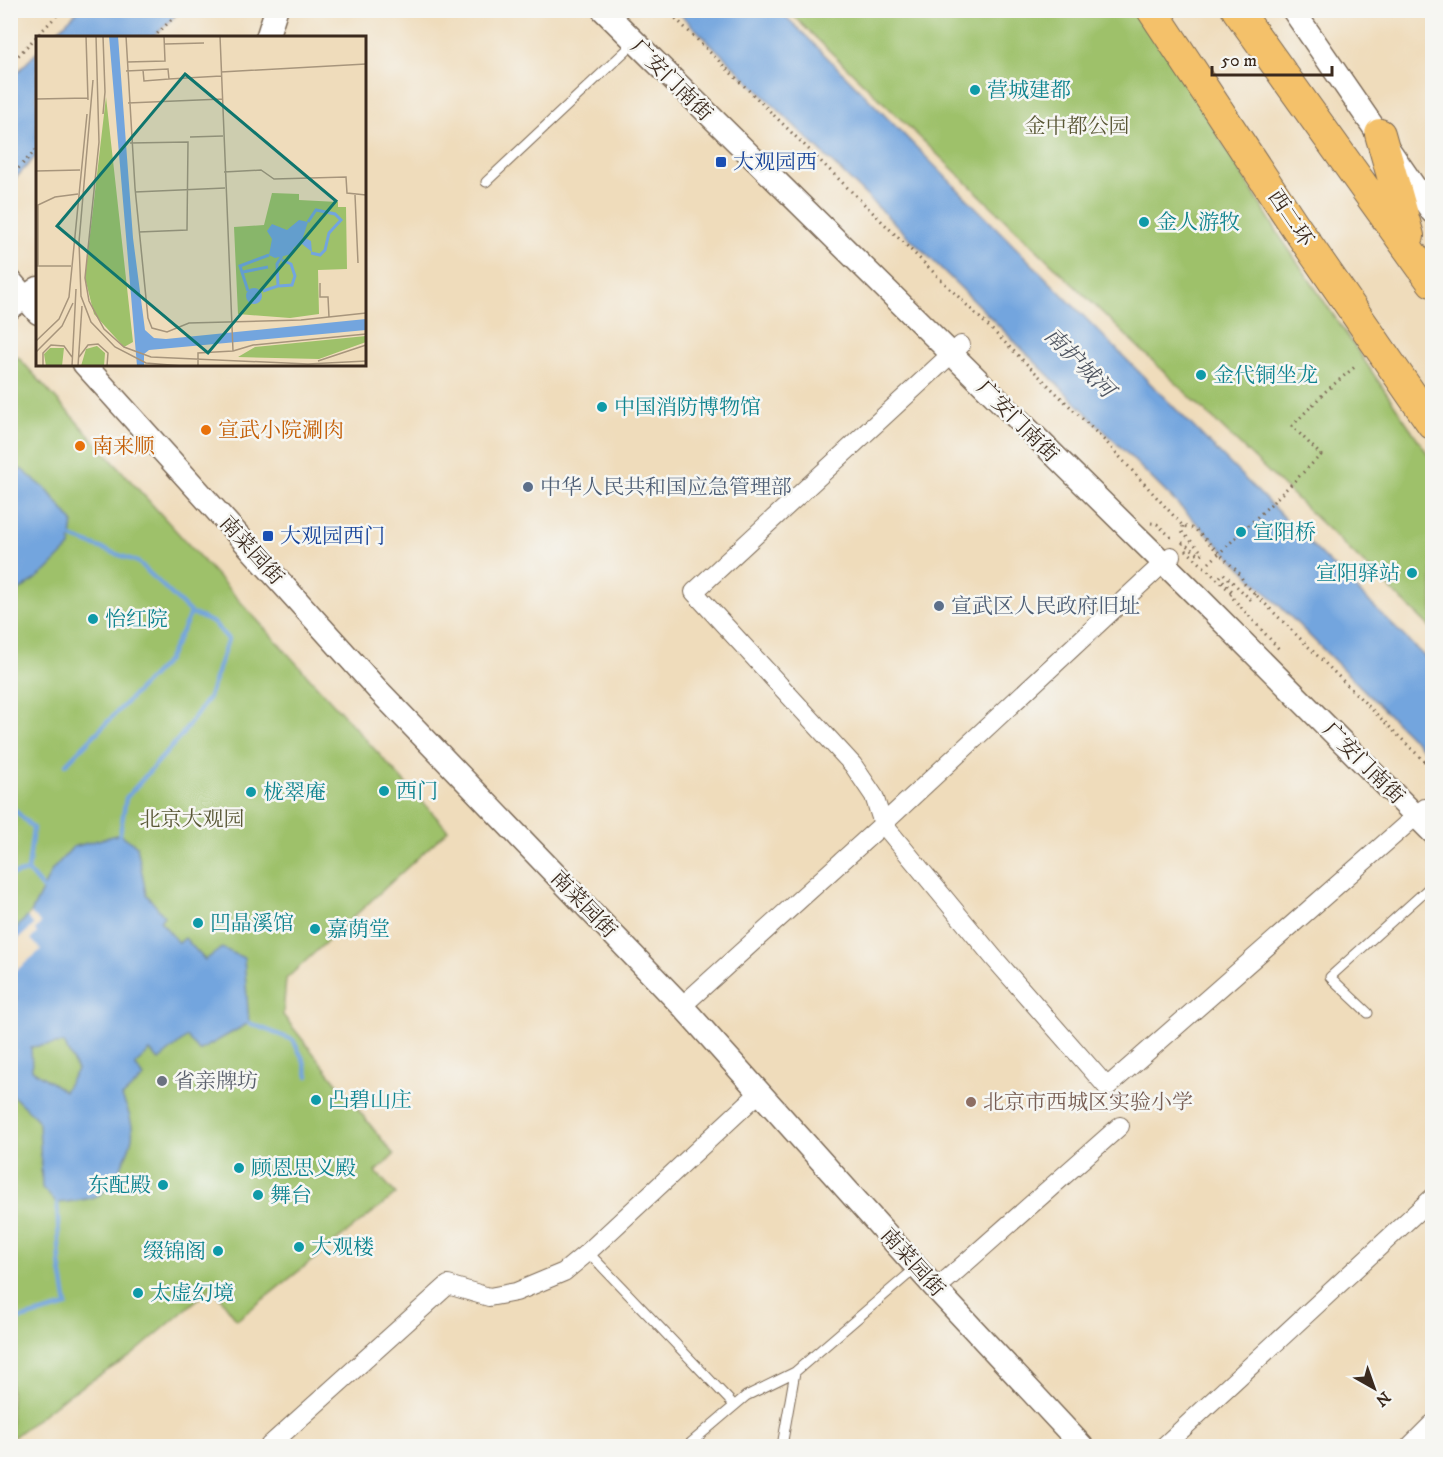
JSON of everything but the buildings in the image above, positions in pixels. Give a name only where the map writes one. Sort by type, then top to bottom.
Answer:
[{"type":"highway","name":"西二环","points":[[1152,10],[1297,229],[1432,424]]},
{"type":"highway","points":[[1240,14],[1432,282]]},
{"type":"highway","points":[[1380,134],[1414,256]]},
{"type":"street","points":[[268,36],[276,10]]},
{"type":"street","points":[[277,36],[285,10]]},
{"type":"street","name":"广安门南街","points":[[603,10],[639,39],[956,350],[1172,555],[1425,813],[1432,832]]},
{"type":"street","name":"广安门南街","points":[[618,10],[639,39]]},
{"type":"street","points":[[1293,10],[1432,212]]},
{"type":"street","points":[[23,296],[36,278]]},
{"type":"street","points":[[956,350],[694,592],[853,765],[874,796],[883,824],[993,957],[1107,1087],[1425,813]]},
{"type":"street","name":"南菜园街","points":[[86,366],[378,690],[682,1006],[936,1289],[1082,1446]]},
{"type":"street","points":[[682,1006],[883,824],[1172,555]]},
{"type":"street","points":[[269,1446],[448,1285],[489,1297],[516,1292],[564,1272],[759,1092]]},
{"type":"street","points":[[936,1289],[1120,1126]]},
{"type":"street","points":[[1164,1446],[1432,1198]]},
{"type":"street","points":[[1410,1446],[1432,1424]]},
{"type":"lane","points":[[486,182],[639,39]]},
{"type":"lane","points":[[1368,1013],[1330,977],[1432,885]]},
{"type":"lane","points":[[588,1252],[734,1405]]},
{"type":"lane","points":[[687,1446],[746,1396],[795,1372],[917,1267]]},
{"type":"lane","points":[[782,1446],[795,1372]]},
{"type":"path","points":[[37,36],[62,10]]},
{"type":"path","points":[[155,36],[181,10]]},
{"type":"path","points":[[667,10],[1107,444],[1183,526],[1195,529],[1239,573],[1245,584],[1432,769]]},
{"type":"path","points":[[10,64],[36,37]]},
{"type":"path","points":[[10,177],[36,150]]},
{"type":"path","points":[[1209,562],[1321,455],[1292,426],[1326,391],[1357,365]]},
{"type":"path","points":[[1150,522],[1157,524],[1172,555]]},
{"type":"path","points":[[1172,555],[1184,543],[1200,555],[1203,553],[1182,532],[1183,526]]},
{"type":"path","points":[[1172,555],[1188,551],[1229,591],[1233,592]]},
{"type":"path","points":[[1233,592],[1220,577],[1222,573],[1250,599],[1255,594]]},
{"type":"path","points":[[1233,592],[1230,595],[1245,614],[1282,652]]},
{"type":"green space","name":"金中都公园","points":[[788,11],[1142,11],[1281,238],[1432,460],[1432,629]]},
{"type":"green space","name":"北京大观园","points":[[18,357],[448,830],[286,979],[283,1015],[394,1155],[376,1172],[396,1194],[237,1320],[212,1287],[131,1356],[65,1397],[11,1439],[10,363]]},
{"type":"water","points":[[78,10],[180,11],[154,36],[52,36]]},
{"type":"water","name":"南护城河","points":[[677,11],[780,11],[807,37],[1250,484],[1432,664],[1432,758],[964,291]]},
{"type":"water","points":[[36,53],[36,156],[11,183],[11,79]]},
{"type":"water","points":[[21,469],[47,490],[73,522],[70,547],[46,571],[11,597],[11,474]]},
{"type":"water","points":[[120,834],[137,846],[146,894],[164,916],[160,921],[179,943],[185,938],[205,960],[222,948],[244,958],[249,1023],[199,1051],[187,1037],[159,1060],[150,1051],[135,1065],[144,1077],[122,1097],[130,1117],[132,1138],[120,1170],[110,1185],[99,1195],[84,1200],[57,1203],[42,1188],[37,1119],[11,1094],[10,1024],[16,998],[11,988],[11,933],[31,913],[52,870],[73,847]],"holes":[[[64,1043],[77,1070],[64,1091],[32,1070],[31,1047]]]},
{"type":"pier","points":[[31,913],[41,923],[35,930],[37,933],[31,939],[41,950],[12,974],[10,972],[11,939],[14,943],[34,925],[27,917]]},
{"type":"waterway","points":[[71,537],[138,562],[191,613],[214,623],[228,639],[209,697],[181,736],[126,798],[120,834]]},
{"type":"waterway","points":[[66,764],[167,661],[191,613]]},
{"type":"waterway","points":[[10,805],[33,828],[28,871],[43,889]]},
{"type":"waterway","points":[[10,875],[28,871]]},
{"type":"waterway","points":[[249,1023],[293,1040],[304,1061],[308,1076]]},
{"type":"waterway","points":[[10,1324],[16,1320],[67,1306],[60,1263],[57,1203]]},
{"type":"place","name":"营城建都","points":[[975,90]]},
{"type":"place","name":"大观园西","points":[[721,162]]},
{"type":"place","name":"金人游牧","points":[[1144,222]]},
{"type":"place","name":"金代铜坐龙","points":[[1201,375]]},
{"type":"place","name":"中国消防博物馆","points":[[602,407]]},
{"type":"place","name":"宣武小院涮肉","points":[[206,430]]},
{"type":"place","name":"南来顺","points":[[80,446]]},
{"type":"place","name":"中华人民共和国应急管理部","points":[[528,487]]},
{"type":"place","name":"宣阳桥","points":[[1241,532]]},
{"type":"place","name":"大观园西门","points":[[268,536]]},
{"type":"place","name":"宣阳驿站","points":[[1412,573]]},
{"type":"place","name":"宣武区人民政府旧址","points":[[939,606]]},
{"type":"place","name":"怡红院","points":[[93,619]]},
{"type":"place","name":"西门","points":[[384,791]]},
{"type":"place","name":"栊翠庵","points":[[251,792]]},
{"type":"place","name":"凹晶溪馆","points":[[198,923]]},
{"type":"place","name":"嘉荫堂","points":[[315,929]]},
{"type":"place","name":"省亲牌坊","points":[[162,1081]]},
{"type":"place","name":"凸碧山庄","points":[[316,1100]]},
{"type":"place","name":"北京市西城区实验小学","points":[[971,1102]]},
{"type":"place","name":"顾恩思义殿","points":[[239,1168]]},
{"type":"place","name":"东配殿","points":[[163,1185]]},
{"type":"place","name":"舞台","points":[[258,1195]]},
{"type":"place","name":"大观楼","points":[[299,1247]]},
{"type":"place","name":"缀锦阁","points":[[218,1251]]},
{"type":"place","name":"太虚幻境","points":[[138,1293]]}]
